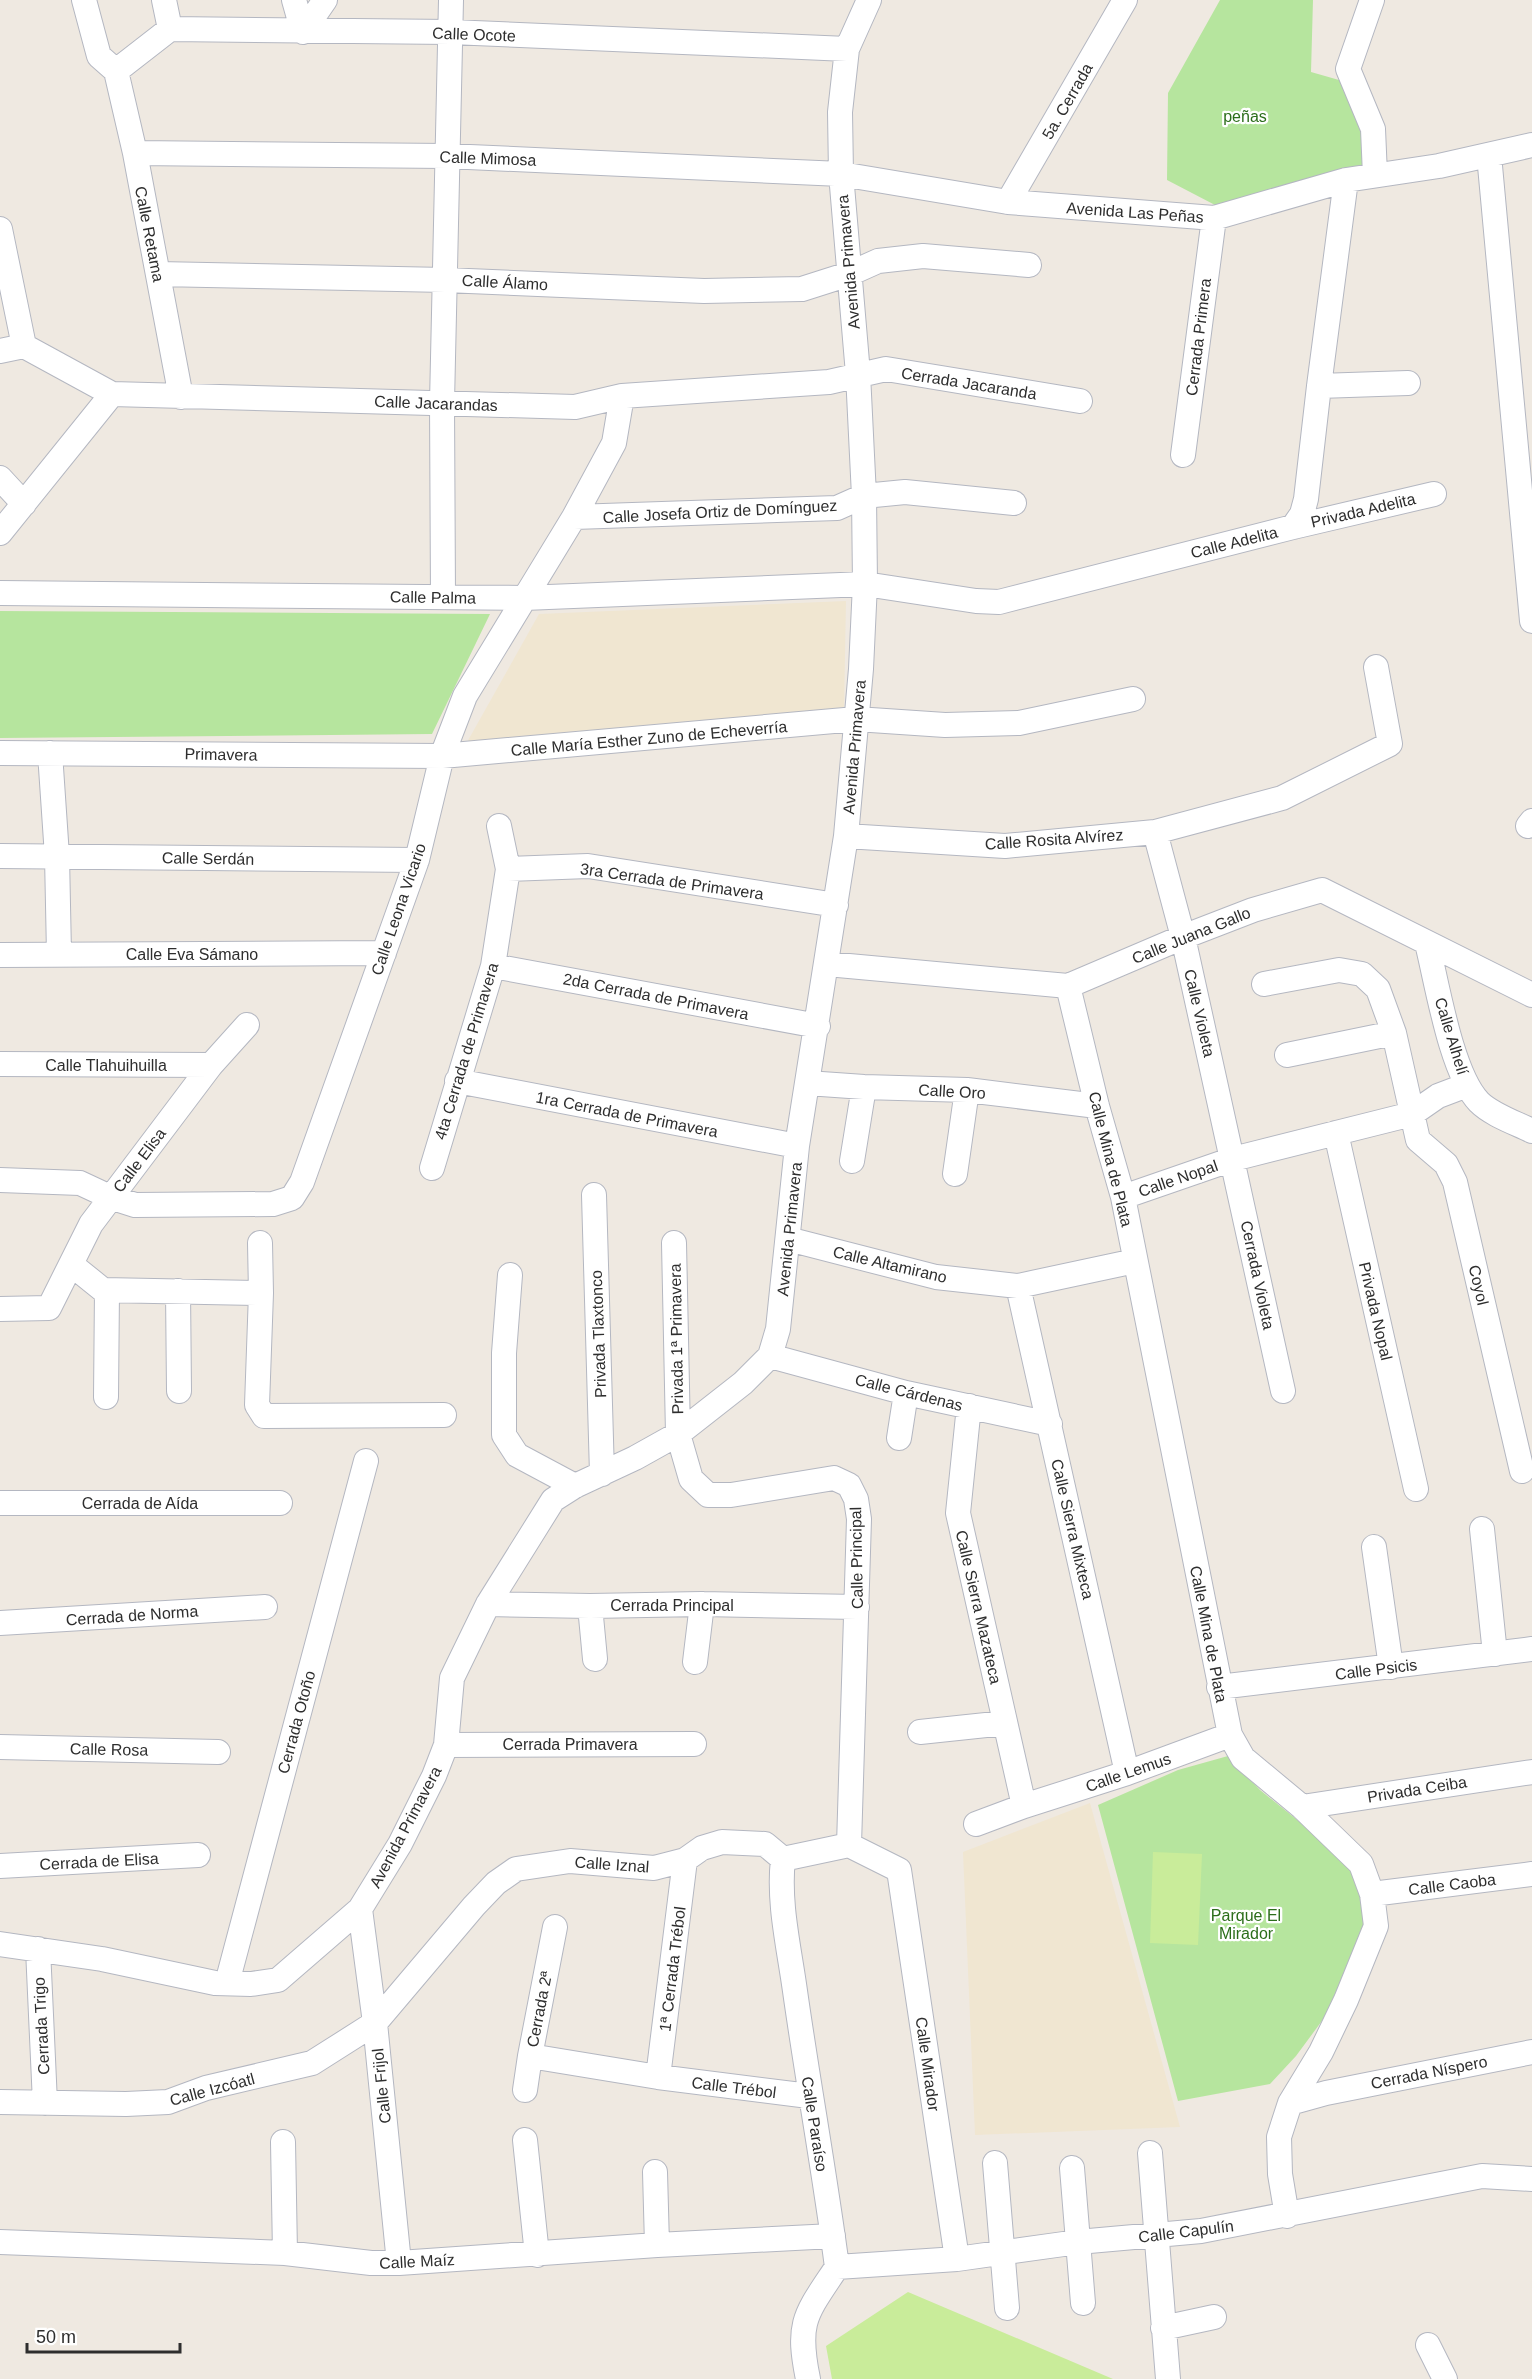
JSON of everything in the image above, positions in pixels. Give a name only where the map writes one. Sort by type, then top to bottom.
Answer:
[{"type":"street","points":[[84,0],[99,56],[116,71],[170,29],[164,0]]},
{"type":"street","points":[[294,0],[303,32]]},
{"type":"street","points":[[303,32],[325,0]]},
{"type":"street","points":[[443,597],[442,403],[451,0]]},
{"type":"street","name":"Avenida Primavera","points":[[0,1944],[102,1959],[215,1983],[251,1984],[278,1980],[360,1909],[400,1844],[434,1776],[446,1745],[452,1678],[488,1604],[553,1500],[575,1486],[635,1458],[678,1434],[743,1383],[770,1356],[778,1329],[797,1146],[818,1026],[846,837],[861,669],[865,584],[864,496],[858,374],[840,174],[840,112],[847,48],[869,0]]},
{"type":"street","name":"5a. Cerrada","points":[[1008,202],[1125,0]]},
{"type":"street","points":[[1371,0],[1348,69],[1373,129],[1375,175]]},
{"type":"street","name":"Calle Ocote","points":[[170,29],[451,33],[847,48]]},
{"type":"street","name":"Calle Retama","points":[[116,71],[135,153],[181,397]]},
{"type":"street","name":"Avenida Las Peñas","points":[[840,174],[1008,202],[1214,218],[1346,180],[1439,166],[1532,145]]},
{"type":"street","name":"Calle Mimosa","points":[[135,153],[447,156],[840,174]]},
{"type":"street","points":[[1489,155],[1532,621]]},
{"type":"street","name":"Calle Adelita","points":[[865,584],[976,601],[999,602],[1293,527],[1302,514],[1306,499],[1346,180]]},
{"type":"street","name":"Cerrada Primera","points":[[1183,455],[1214,218]]},
{"type":"street","points":[[0,229],[24,346],[0,351]]},
{"type":"street","name":"Calle Álamo","points":[[158,274],[445,280],[704,291],[802,289],[849,274],[878,261],[923,256],[1029,265]]},
{"type":"street","name":"Calle Jacarandas","points":[[24,346],[112,394],[181,397],[575,407],[622,396],[829,382],[858,374]]},
{"type":"street","name":"Cerrada Jacaranda","points":[[858,374],[886,369],[1080,401]]},
{"type":"street","points":[[1319,386],[1408,383]]},
{"type":"street","points":[[0,533],[112,394]]},
{"type":"street","name":"Calle Leona Vicario","points":[[110,1197],[135,1205],[273,1204],[292,1198],[302,1182],[417,860],[442,756],[465,696],[574,517],[614,442],[622,396]]},
{"type":"street","points":[[0,478],[24,504]]},
{"type":"street","points":[[864,496],[905,492],[1014,503]]},
{"type":"street","name":"Privada Adelita","points":[[1293,527],[1434,494]]},
{"type":"street","name":"Calle Josefa Ortiz de Domínguez","points":[[574,517],[837,508],[864,496]]},
{"type":"street","name":"Calle Palma","points":[[0,593],[524,598],[865,584]]},
{"type":"street","name":"Calle Rosita Alvírez","points":[[846,837],[1005,846],[1155,832],[1282,798],[1390,744],[1376,667]]},
{"type":"street","name":"Calle María Esther Zuno de Echeverría","points":[[442,756],[856,719],[945,725],[1019,723],[1133,699]]},
{"type":"street","name":"Primavera","points":[[0,753],[442,756]]},
{"type":"street","points":[[50,753],[57,856],[58,954]]},
{"type":"street","name":"4ta Cerrada de Primavera","points":[[432,1168],[493,966],[508,869],[499,826]]},
{"type":"street","name":"Calle Violeta","points":[[1155,832],[1183,937],[1233,1159]]},
{"type":"street","name":"Calle Serdán","points":[[0,856],[417,860]]},
{"type":"street","name":"3ra Cerrada de Primavera","points":[[508,869],[588,866],[836,905]]},
{"type":"street","name":"Calle Juana Gallo","points":[[827,964],[1068,986],[1253,910],[1322,890],[1532,995]]},
{"type":"street","name":"Calle Alhelí","points":[[1427,943],[1457,1064],[1467,1085],[1480,1103],[1532,1131]]},
{"type":"street","name":"Calle Eva Sámano","points":[[0,955],[384,953]]},
{"type":"street","name":"2da Cerrada de Primavera","points":[[493,966],[818,1026]]},
{"type":"street","points":[[1264,984],[1339,970],[1362,974],[1378,989],[1394,1033],[1412,1114]]},
{"type":"street","name":"Calle Mina de Plata","points":[[1068,986],[1122,1197],[1230,1735],[1243,1758],[1302,1807],[1361,1864],[1372,1894],[1376,1926],[1321,2052],[1290,2103],[1279,2137],[1280,2174],[1287,2216]]},
{"type":"street","name":"Calle Elisa","points":[[0,1309],[49,1308],[91,1224],[211,1065],[247,1025]]},
{"type":"street","points":[[1287,1054],[1394,1033]]},
{"type":"street","name":"Calle Tlahuihuilla","points":[[0,1064],[211,1065]]},
{"type":"street","name":"1ra Cerrada de Primavera","points":[[457,1081],[797,1146]]},
{"type":"street","name":"Calle Oro","points":[[807,1083],[967,1090],[1097,1106]]},
{"type":"street","points":[[1233,1159],[1412,1114],[1438,1096],[1467,1085]]},
{"type":"street","points":[[852,1161],[864,1087]]},
{"type":"street","points":[[955,1174],[967,1090]]},
{"type":"street","name":"Coyol","points":[[1412,1114],[1418,1140],[1446,1164],[1455,1182],[1522,1471]]},
{"type":"street","name":"Privada Nopal","points":[[1336,1133],[1416,1489]]},
{"type":"street","name":"Calle Nopal","points":[[1122,1197],[1233,1159]]},
{"type":"street","name":"Cerrada Violeta","points":[[1233,1159],[1282,1391]]},
{"type":"street","points":[[0,1180],[80,1183],[110,1197]]},
{"type":"street","name":"Privada Tlaxtonco","points":[[594,1195],[602,1474]]},
{"type":"street","name":"Calle Altamirano","points":[[788,1239],[936,1277],[1018,1286],[1135,1261]]},
{"type":"street","name":"Privada 1ª Primavera","points":[[674,1243],[678,1434]]},
{"type":"street","points":[[260,1244],[261,1293],[257,1405],[264,1416],[444,1415]]},
{"type":"street","points":[[72,1266],[103,1290],[261,1293]]},
{"type":"street","points":[[510,1275],[504,1353],[504,1435],[517,1455],[575,1486]]},
{"type":"street","name":"Calle Sierra Mixteca","points":[[1018,1286],[1128,1773]]},
{"type":"street","points":[[106,1397],[107,1290]]},
{"type":"street","points":[[178,1292],[179,1391]]},
{"type":"street","name":"Calle Cárdenas","points":[[770,1356],[906,1393],[1050,1424]]},
{"type":"street","points":[[899,1438],[906,1393]]},
{"type":"street","name":"Calle Sierra Mazateca","points":[[969,1406],[958,1514],[1024,1806]]},
{"type":"street","name":"Calle Principal","points":[[678,1434],[691,1479],[708,1495],[731,1495],[834,1478],[849,1485],[856,1499],[859,1519],[849,1845]]},
{"type":"street","name":"Cerrada Otoño","points":[[227,1983],[366,1461]]},
{"type":"street","name":"Cerrada de Aída","points":[[0,1503],[280,1503]]},
{"type":"street","points":[[1482,1529],[1495,1654]]},
{"type":"street","points":[[1374,1547],[1391,1667]]},
{"type":"street","name":"Cerrada Principal","points":[[488,1604],[857,1607]]},
{"type":"street","points":[[695,1662],[702,1604]]},
{"type":"street","points":[[590,1606],[595,1659]]},
{"type":"street","name":"Cerrada de Norma","points":[[0,1623],[264,1607]]},
{"type":"street","name":"Calle Psicis","points":[[1219,1687],[1532,1649]]},
{"type":"street","points":[[920,1732],[1005,1723]]},
{"type":"street","name":"Calle Lemus","points":[[976,1824],[1128,1773],[1230,1735]]},
{"type":"street","name":"Cerrada Primavera","points":[[446,1745],[694,1744]]},
{"type":"street","name":"Calle Rosa","points":[[0,1747],[218,1752]]},
{"type":"street","name":"Privada Ceiba","points":[[1302,1807],[1532,1772]]},
{"type":"street","name":"Calle Iznal","points":[[375,2023],[474,1906],[496,1883],[516,1869],[570,1861],[654,1868],[685,1860],[702,1848],[722,1842],[765,1844],[783,1859]]},
{"type":"street","points":[[783,1859],[849,1845]]},
{"type":"street","name":"Calle Mirador","points":[[849,1845],[899,1870],[957,2259]]},
{"type":"street","name":"Cerrada de Elisa","points":[[0,1866],[198,1855]]},
{"type":"street","name":"Calle Paraíso","points":[[783,1859],[780,1885],[809,2096],[837,2267]]},
{"type":"street","name":"1ª Cerrada Trébol","points":[[658,2077],[685,1860]]},
{"type":"street","name":"Calle Caoba","points":[[1372,1894],[1532,1874]]},
{"type":"street","name":"Calle Frijol","points":[[360,1909],[375,2023],[399,2263]]},
{"type":"street","name":"Cerrada 2ª","points":[[525,2090],[555,1927]]},
{"type":"street","name":"Cerrada Trigo","points":[[38,1950],[45,2103]]},
{"type":"street","name":"Calle Izcóatl","points":[[0,2102],[168,2102],[206,2088],[312,2063],[375,2023]]},
{"type":"street","points":[[1321,2052],[1326,2093]]},
{"type":"street","name":"Cerrada Níspero","points":[[1290,2103],[1326,2093],[1532,2052]]},
{"type":"street","name":"Calle Trébol","points":[[530,2056],[658,2077],[809,2096]]},
{"type":"street","points":[[525,2140],[537,2254]]},
{"type":"street","points":[[283,2142],[285,2253]]},
{"type":"street","points":[[1150,2153],[1168,2379]]},
{"type":"street","points":[[995,2163],[1007,2308]]},
{"type":"street","points":[[1072,2168],[1083,2303]]},
{"type":"street","points":[[655,2172],[657,2245]]},
{"type":"street","name":"Calle Capulín","points":[[837,2267],[957,2259],[1078,2242],[1201,2231],[1482,2176],[1532,2179]]},
{"type":"street","name":"Calle Maíz","points":[[0,2242],[285,2253],[371,2264],[833,2236]]},
{"type":"street","points":[[808,2379],[802,2342],[807,2312],[837,2267]]},
{"type":"street","points":[[1163,2328],[1214,2317]]},
{"type":"street","points":[[1428,2346],[1445,2379]]},
{"type":"shaded area","points":[[846,601],[844,709],[466,744],[539,614]]},
{"type":"shaded area","points":[[1090,1803],[1180,2127],[975,2135],[963,1852]]},
{"type":"green space","name":"peñas","points":[[1220,0],[1313,0],[1311,72],[1346,82],[1370,163],[1215,205],[1167,180],[1168,93]]},
{"type":"green space","points":[[0,611],[490,614],[432,734],[0,738]]},
{"type":"green space","name":"Parque El Mirador","points":[[1228,1756],[1260,1790],[1353,1865],[1365,1892],[1363,1930],[1344,1991],[1296,2056],[1270,2084],[1178,2101],[1098,1805],[1178,1770]]},
{"type":"green space","points":[[1153,1852],[1202,1854],[1198,1945],[1150,1943]]},
{"type":"green space","points":[[908,2292],[1113,2379],[832,2379],[826,2346]]}]
